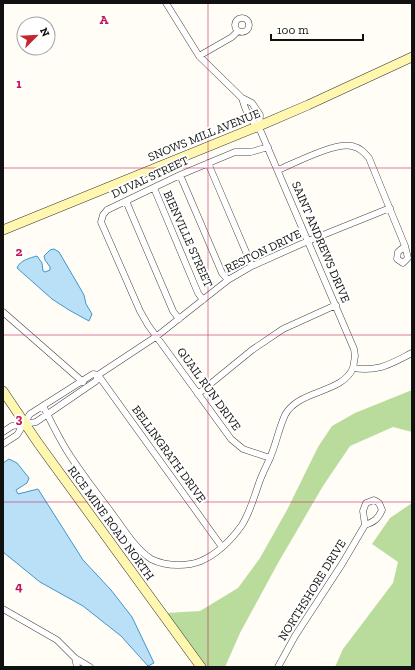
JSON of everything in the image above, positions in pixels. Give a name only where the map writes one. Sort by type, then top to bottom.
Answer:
[{"type":"main road","name":"SNOWS MILL AVENUE","points":[[3,230],[259,126],[412,57]]},
{"type":"main road","name":"RICE MINE ROAD NORTH","points":[[3,391],[24,424],[201,667]]},
{"type":"street","points":[[166,3],[199,56],[242,98],[252,103],[260,115],[259,126]]},
{"type":"street","points":[[199,56],[232,37],[238,31]]},
{"type":"street","points":[[242,98],[249,117],[259,126]]},
{"type":"street","name":"SAINT ANDREWS DRIVE","points":[[259,126],[354,349],[355,356],[353,368]]},
{"type":"street","points":[[278,170],[337,146],[352,146],[359,148],[365,152],[369,158],[405,246]]},
{"type":"street","name":"DUVAL STREET","points":[[157,336],[140,312],[101,222],[103,215],[107,210],[208,163],[235,152],[251,152],[268,147]]},
{"type":"street","points":[[208,163],[252,266]]},
{"type":"street","points":[[180,175],[222,273],[228,280]]},
{"type":"street","name":"BIENVILLE STREET","points":[[154,188],[198,293],[203,300]]},
{"type":"street","points":[[126,201],[173,311],[179,320]]},
{"type":"street","name":"RESTON DRIVE","points":[[24,424],[36,422],[96,381],[98,375],[179,320],[228,280],[252,266],[308,241],[390,208]]},
{"type":"street","points":[[198,394],[252,350],[283,329],[336,305]]},
{"type":"street","points":[[3,312],[82,381],[86,387]]},
{"type":"street","name":"QUAIL RUN DRIVE","points":[[157,336],[231,439],[243,449],[270,458]]},
{"type":"street","points":[[43,406],[70,456],[136,546],[153,560],[172,565],[185,564],[201,561],[222,547],[234,535],[247,516],[285,415],[297,402],[345,379],[351,374],[353,368],[365,370],[380,368],[412,353]]},
{"type":"street","name":"RESTON DRIVE","points":[[24,424],[30,414],[92,374],[98,375]]},
{"type":"street","name":"BELLINGRATH DRIVE","points":[[98,375],[222,547]]},
{"type":"street","points":[[3,432],[12,426],[24,424]]},
{"type":"street","points":[[3,444],[17,435],[24,424]]},
{"type":"street","name":"NORTHSHORE DRIVE","points":[[278,667],[295,636],[342,564],[365,525]]},
{"type":"street","points":[[3,608],[57,640],[75,658],[90,667]]},
{"type":"street","points":[[75,658],[77,667]]},
{"type":"green space","points":[[412,390],[412,432],[393,427],[350,446],[323,486],[278,563],[240,633],[225,667],[207,667],[167,613],[200,611],[238,588],[260,558],[287,510],[318,447],[332,426],[355,413]]},
{"type":"green space","points":[[412,503],[412,667],[335,667],[343,649],[393,583],[398,562],[372,544],[390,518]]},
{"type":"water","points":[[54,249],[59,252],[84,295],[86,304],[92,314],[89,321],[52,299],[17,268],[23,261],[37,256],[42,263],[43,271],[45,272],[50,270],[44,256],[50,250]]},
{"type":"water","points":[[9,459],[17,463],[29,478],[27,483],[16,490],[18,494],[38,489],[83,560],[111,590],[132,617],[154,663],[148,666],[121,636],[83,606],[40,582],[3,552],[3,463]]}]
